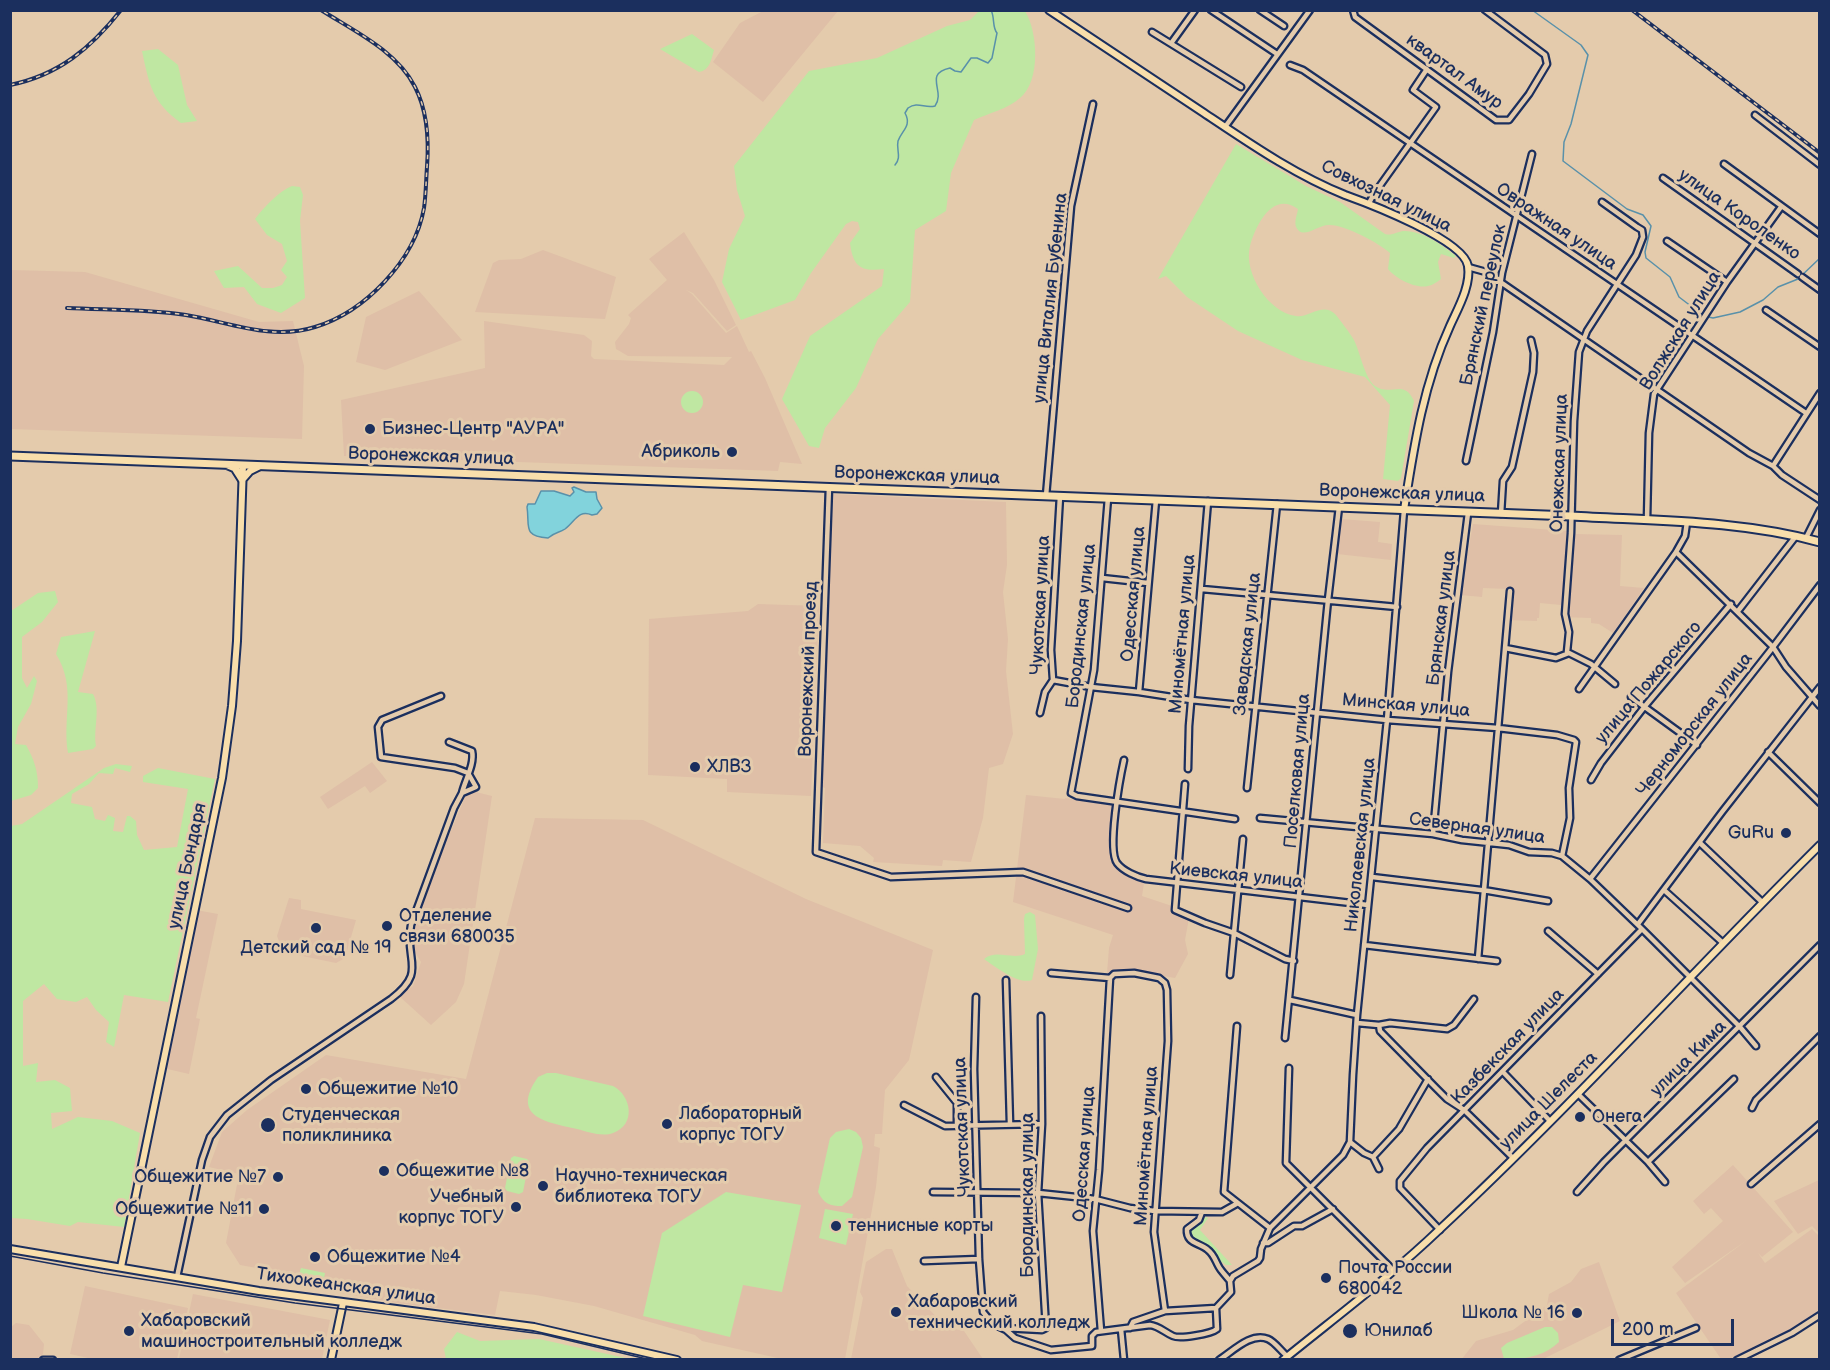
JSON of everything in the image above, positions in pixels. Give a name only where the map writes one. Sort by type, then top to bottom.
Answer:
[{"type":"highway","name":"Воронежская улица","points":[[10,456],[1571,516],[1741,526],[1820,542]]},
{"type":"highway","points":[[226,465],[235,468],[242,479]]},
{"type":"main road","name":"Совхозная улица","points":[[1049,10],[1225,127],[1286,164],[1343,194],[1370,203],[1439,237],[1462,253],[1468,267]]},
{"type":"main road","points":[[1404,510],[1422,403],[1433,368],[1467,284],[1468,267]]},
{"type":"main road","name":"улица Бондаря","points":[[121,1267],[222,778],[232,706],[237,641],[243,465]]},
{"type":"main road","points":[[242,479],[250,471],[260,466]]},
{"type":"main road","name":"улица Шелеста","points":[[1285,1358],[1394,1271],[1440,1230],[1578,1094],[1820,845]]},
{"type":"main road","name":"Тихоокеанская улица","points":[[10,1249],[259,1292],[534,1327],[674,1359]]},
{"type":"main road","points":[[331,1359],[343,1303]]},
{"type":"street","points":[[1172,42],[1195,10]]},
{"type":"street","points":[[1211,10],[1277,54]]},
{"type":"street","points":[[1260,10],[1284,26]]},
{"type":"street","points":[[1225,127],[1310,10]]},
{"type":"street","name":"квартал Амур","points":[[1353,10],[1355,18],[1496,120],[1509,120],[1529,94],[1547,59],[1545,55],[1485,10]]},
{"type":"street","points":[[1152,32],[1172,42],[1241,87]]},
{"type":"street","name":"Овражная улица","points":[[1290,65],[1303,70],[1806,413]]},
{"type":"street","points":[[1370,203],[1436,107],[1413,90],[1427,69]]},
{"type":"street","name":"улица Виталия Бубенина","points":[[1047,496],[1071,206],[1093,104]]},
{"type":"street","points":[[1755,115],[1820,165]]},
{"type":"street","name":"Брянский переулок","points":[[1466,461],[1493,332],[1500,282],[1532,154]]},
{"type":"street","points":[[1724,165],[1820,234]]},
{"type":"street","name":"улица Короленко","points":[[1663,178],[1820,290]]},
{"type":"street","name":"Онежская улица","points":[[1567,652],[1569,632],[1565,614],[1578,361],[1583,340],[1636,255],[1643,233],[1637,226],[1602,202]]},
{"type":"street","name":"Волжская улица","points":[[1647,520],[1649,433],[1652,400],[1656,390],[1727,282],[1781,207]]},
{"type":"street","points":[[1667,241],[1727,282]]},
{"type":"street","name":"Совхозная улица","points":[[1468,267],[1486,272],[1820,500]]},
{"type":"street","points":[[1766,310],[1820,347]]},
{"type":"street","points":[[1501,514],[1503,481],[1512,467],[1533,372],[1534,353],[1531,340]]},
{"type":"street","points":[[1773,466],[1820,393]]},
{"type":"street","name":"Воронежский проезд","points":[[829,487],[816,852],[891,877],[1023,872],[1128,908]]},
{"type":"street","name":"Чукотская улица","points":[[1040,713],[1045,692],[1053,680],[1051,650],[1060,496]]},
{"type":"street","name":"Бородинская улица","points":[[1108,498],[1091,687],[1071,791],[1077,796],[1116,803]]},
{"type":"street","name":"Одесская улица","points":[[1139,692],[1156,500]]},
{"type":"street","name":"Миномётная улица","points":[[1188,769],[1191,700],[1208,501]]},
{"type":"street","name":"Заводская улица","points":[[1247,788],[1277,504]]},
{"type":"street","name":"Поселковая улица","points":[[1285,1038],[1339,507]]},
{"type":"street","name":"Николаевская улица","points":[[1350,1142],[1357,1023],[1387,720],[1404,510]]},
{"type":"street","points":[[1806,538],[1820,510]]},
{"type":"street","name":"Брянская улица","points":[[1433,834],[1451,651],[1468,513]]},
{"type":"street","points":[[1579,689],[1676,552],[1684,539],[1687,522]]},
{"type":"street","points":[[1738,611],[1796,536]]},
{"type":"street","points":[[1676,552],[1773,647],[1786,667],[1820,706]]},
{"type":"street","points":[[1102,578],[1148,583]]},
{"type":"street","name":"Черноморская улица","points":[[1590,879],[1820,585]]},
{"type":"street","points":[[1202,589],[1397,607]]},
{"type":"street","points":[[1478,959],[1510,591]]},
{"type":"street","name":"улица Пожарского","points":[[1591,780],[1600,763],[1645,706],[1731,604]]},
{"type":"street","points":[[1505,648],[1556,658],[1567,652],[1594,667],[1615,684]]},
{"type":"street","name":"Минская улица","points":[[1053,680],[1191,700],[1317,711],[1387,720],[1498,728],[1557,735],[1574,740],[1576,742],[1568,793],[1570,818],[1562,856]]},
{"type":"street","name":"Казбекская улица","points":[[1440,1230],[1400,1188],[1402,1177],[1427,1148],[1598,974],[1640,926],[1664,890],[1820,687]]},
{"type":"street","points":[[441,696],[382,720],[378,727],[381,757],[455,768],[468,773],[476,787],[462,793]]},
{"type":"street","points":[[1631,697],[1697,745]]},
{"type":"street","points":[[177,1277],[202,1161],[210,1137],[226,1115],[271,1080],[391,999],[410,982],[413,966],[409,935],[411,925],[472,761],[472,751],[449,742]]},
{"type":"street","points":[[1768,752],[1820,803]]},
{"type":"street","points":[[1124,760],[1116,803],[1235,819]]},
{"type":"street","points":[[1185,784],[1175,910],[1234,933],[1285,959],[1294,961]]},
{"type":"street","name":"Киевская улица","points":[[1116,803],[1114,852],[1118,864],[1137,876],[1177,884],[1239,889],[1368,905]]},
{"type":"street","name":"Северная улица","points":[[1260,818],[1433,834],[1509,845],[1529,852],[1562,856],[1640,926],[1756,1046]]},
{"type":"street","points":[[1230,975],[1243,839]]},
{"type":"street","points":[[1700,843],[1762,903]]},
{"type":"street","points":[[1372,877],[1484,890],[1548,902]]},
{"type":"street","points":[[1664,890],[1724,943]]},
{"type":"street","points":[[1548,931],[1598,974]]},
{"type":"street","points":[[1364,945],[1497,961]]},
{"type":"street","name":"улица Кима","points":[[1577,1191],[1820,945]]},
{"type":"street","name":"Миномётная улица","points":[[1110,978],[1114,974],[1134,973],[1159,978],[1165,983],[1169,999],[1154,1232],[1165,1311]]},
{"type":"street","points":[[1051,974],[1110,978]]},
{"type":"street","name":"Одесская улица","points":[[1101,1331],[1093,1231],[1099,1170],[1110,978]]},
{"type":"street","points":[[1006,980],[1010,1124]]},
{"type":"street","name":"Чукотская улица","points":[[976,997],[974,1069],[982,1306],[983,1312],[993,1324],[1002,1328]]},
{"type":"street","points":[[1357,1023],[1379,1025],[1390,1023],[1448,1029],[1454,1025],[1474,999]]},
{"type":"street","points":[[1290,1000],[1358,1015]]},
{"type":"street","name":"Бородинская улица","points":[[1002,1328],[1042,1330],[1046,1328],[1038,1193],[1042,1124],[1041,1016]]},
{"type":"street","points":[[1379,1025],[1380,1031],[1447,1099],[1464,1110],[1513,1158]]},
{"type":"street","points":[[1237,1026],[1223,1183],[1225,1194],[1270,1228]]},
{"type":"street","points":[[1752,1108],[1756,1100],[1820,1036]]},
{"type":"street","points":[[1290,1068],[1286,1163],[1394,1271]]},
{"type":"street","points":[[1503,1072],[1550,1121]]},
{"type":"street","points":[[936,1077],[957,1102],[957,1125]]},
{"type":"street","points":[[1373,1157],[1399,1129],[1428,1079]]},
{"type":"street","points":[[1648,1162],[1734,1079]]},
{"type":"street","points":[[1578,1094],[1648,1162],[1665,1182]]},
{"type":"street","points":[[904,1104],[945,1126],[1042,1124]]},
{"type":"street","points":[[1751,1184],[1820,1124]]},
{"type":"street","points":[[1230,1281],[1235,1275],[1258,1261],[1270,1228],[1343,1155],[1350,1142],[1373,1157],[1379,1168]]},
{"type":"street","points":[[933,1191],[1038,1193],[1095,1199],[1130,1208],[1155,1211],[1222,1212],[1238,1203]]},
{"type":"street","points":[[1263,1243],[1268,1243],[1294,1226],[1302,1226],[1333,1209]]},
{"type":"street","points":[[1130,1328],[1133,1322],[1165,1311],[1216,1308],[1231,1292],[1230,1281],[1220,1270],[1212,1254],[1201,1245],[1189,1240],[1187,1236],[1187,1229],[1199,1220],[1202,1212]]},
{"type":"street","points":[[924,1261],[979,1259]]},
{"type":"street","points":[[1002,1328],[1019,1339],[1053,1350],[1092,1346],[1093,1334],[1101,1331],[1153,1325],[1178,1336],[1211,1333],[1217,1329],[1216,1308]]},
{"type":"street","points":[[1737,1359],[1792,1333],[1820,1315]]},
{"type":"street","points":[[1619,1359],[1696,1328]]},
{"type":"street","points":[[1121,1329],[1124,1359]]},
{"type":"street","points":[[1219,1359],[1249,1340],[1258,1338],[1268,1339],[1285,1358]]},
{"type":"street","points":[[43,1359],[53,1359]]},
{"type":"shaded area","points":[[765,10],[838,11],[763,102],[713,62],[740,23]]},
{"type":"shaded area","points":[[684,232],[714,280],[736,325],[727,331],[693,293],[686,290],[726,333],[737,326],[765,378],[802,464],[780,462],[778,471],[344,456],[341,400],[485,368],[484,321],[584,335],[592,341],[591,356],[594,359],[724,365],[732,357],[628,356],[616,349],[615,342],[629,324],[631,318],[628,315],[667,280],[649,259]]},
{"type":"shaded area","points":[[543,250],[616,277],[605,319],[475,312],[493,263],[499,260],[521,259]]},
{"type":"shaded area","points":[[11,270],[85,272],[259,322],[293,321],[304,366],[302,439],[11,429]]},
{"type":"shaded area","points":[[419,291],[462,340],[385,370],[356,362],[366,317]]},
{"type":"shaded area","points":[[832,494],[1006,502],[1007,565],[1003,592],[1008,639],[1006,671],[1013,734],[1003,764],[989,768],[983,818],[971,862],[943,860],[942,866],[873,862],[874,858],[860,846],[823,843],[825,788],[822,787]]},
{"type":"shaded area","points":[[1341,519],[1380,522],[1378,542],[1392,544],[1391,560],[1337,554]]},
{"type":"shaded area","points":[[1473,524],[1567,531],[1574,534],[1622,535],[1620,586],[1644,588],[1613,633],[1599,624],[1591,623],[1591,618],[1561,617],[1561,605],[1540,603],[1537,621],[1505,620],[1507,589],[1483,588],[1482,597],[1460,595]]},
{"type":"shaded area","points":[[758,604],[819,606],[811,796],[727,792],[727,779],[648,775],[649,619],[748,611]]},
{"type":"shaded area","points":[[372,762],[387,781],[370,793],[365,786],[328,809],[320,797]]},
{"type":"shaded area","points":[[468,790],[492,796],[464,984],[456,1002],[431,1025],[399,996],[413,986],[421,962],[415,952],[413,934],[435,869]]},
{"type":"shaded area","points":[[1026,795],[1065,798],[1113,806],[1111,858],[1115,867],[1144,883],[1142,896],[1172,906],[1170,911],[1189,918],[1185,940],[1188,954],[1175,978],[1134,971],[1107,973],[1109,948],[1113,935],[1013,902]]},
{"type":"shaded area","points":[[535,818],[643,820],[806,899],[933,950],[909,1060],[885,1090],[882,1134],[875,1134],[874,1146],[880,1148],[876,1187],[845,1359],[782,1359],[702,1341],[695,1335],[594,1306],[536,1295],[500,1291],[495,1315],[397,1303],[278,1282],[279,1272],[240,1265],[226,1243],[239,1174],[209,1167],[222,1132],[247,1110],[326,1055],[466,1079]]},
{"type":"shaded area","name":"Детский сад № 19","points":[[289,898],[301,900],[301,909],[356,920],[345,958],[336,963],[283,952],[277,936]]},
{"type":"shaded area","points":[[196,910],[218,914],[196,1018],[200,1019],[189,1074],[163,1068]]},
{"type":"shaded area","points":[[1733,1165],[1793,1232],[1762,1257],[1758,1253],[1765,1263],[1812,1229],[1819,1236],[1819,1310],[1781,1336],[1732,1359],[1721,1359],[1676,1293],[1747,1240],[1685,1283],[1672,1267],[1723,1221],[1711,1208],[1704,1214],[1693,1201]]},
{"type":"shaded area","points":[[1819,1180],[1819,1233],[1812,1226],[1798,1234],[1774,1201]]},
{"type":"shaded area","name":"Хабаровский технический колледж","points":[[886,1249],[892,1249],[907,1286],[946,1327],[964,1331],[983,1359],[851,1359],[863,1298],[860,1292],[866,1262]]},
{"type":"shaded area","name":"Школа № 16","points":[[1599,1262],[1620,1321],[1543,1359],[1461,1360],[1476,1341],[1513,1330],[1547,1305],[1549,1294],[1571,1282],[1581,1269]]},
{"type":"shaded area","name":"Хабаровский машиностроительный колледж","points":[[85,1286],[188,1308],[177,1359],[97,1360],[70,1354]]},
{"type":"shaded area","points":[[193,1294],[330,1320],[322,1359],[179,1359]]},
{"type":"shaded area","points":[[16,1323],[29,1325],[44,1344],[43,1354],[37,1359],[11,1359],[11,1327]]},
{"type":"green space","points":[[980,10],[1025,11],[1035,43],[1034,69],[1031,80],[1027,90],[1015,102],[974,120],[951,173],[946,211],[915,230],[910,302],[878,339],[856,388],[825,428],[819,448],[809,446],[782,399],[810,336],[882,286],[884,269],[869,270],[856,263],[850,243],[860,229],[858,222],[852,221],[846,224],[795,300],[741,320],[722,282],[729,249],[745,216],[737,190],[734,166],[809,71],[877,58],[947,26],[970,20]]},
{"type":"green space","points":[[692,34],[714,50],[708,67],[699,72],[660,49]]},
{"type":"green space","points":[[158,49],[178,65],[187,105],[197,121],[181,123],[164,108],[153,92],[142,51]]},
{"type":"green space","points":[[1236,144],[1306,186],[1340,202],[1385,234],[1403,231],[1417,233],[1438,243],[1456,256],[1454,258],[1441,254],[1438,262],[1441,279],[1430,286],[1411,284],[1400,279],[1388,269],[1390,253],[1362,235],[1330,225],[1306,232],[1299,231],[1295,223],[1298,209],[1289,204],[1280,204],[1266,213],[1250,246],[1250,268],[1254,279],[1260,290],[1276,308],[1296,316],[1321,310],[1335,314],[1354,340],[1371,383],[1381,389],[1401,389],[1410,394],[1414,401],[1401,478],[1398,481],[1383,479],[1390,405],[1365,377],[1302,360],[1238,331],[1187,297],[1166,276],[1158,279]]},
{"type":"green space","points":[[292,186],[300,187],[303,195],[300,221],[305,298],[281,313],[257,304],[244,287],[224,288],[214,271],[238,266],[262,288],[282,285],[287,277],[281,270],[287,261],[282,244],[267,235],[255,219],[272,200]]},
{"type":"green space","points":[[692,391],[700,394],[703,402],[700,410],[692,413],[684,410],[681,402],[684,394]]},
{"type":"green space","points":[[55,591],[58,602],[42,622],[22,637],[22,678],[27,688],[34,676],[37,681],[31,704],[18,727],[15,744],[26,745],[29,750],[36,771],[38,788],[31,795],[11,801],[11,611],[38,593]]},
{"type":"green space","points":[[95,631],[78,692],[93,694],[95,700],[96,746],[93,749],[68,753],[66,679],[56,654],[61,637]]},
{"type":"green space","points":[[116,764],[132,766],[130,772],[115,768],[113,774],[99,773],[89,784],[72,794],[71,803],[92,807],[95,819],[105,821],[108,815],[115,818],[113,831],[123,832],[127,816],[130,816],[136,821],[137,835],[144,850],[177,847],[188,789],[143,782],[143,776],[158,768],[215,779],[168,1002],[124,995],[114,1047],[106,1042],[109,1022],[96,1010],[87,997],[76,1002],[57,999],[44,984],[23,1001],[23,1066],[38,1063],[36,1082],[55,1080],[70,1088],[72,1111],[51,1113],[52,1129],[78,1117],[112,1121],[140,1133],[124,1227],[78,1222],[70,1226],[11,1218],[11,826],[22,824],[104,768]]},
{"type":"green space","points":[[1030,912],[1035,915],[1038,949],[1032,980],[1026,981],[1007,974],[984,959],[994,955],[1020,956],[1025,954],[1024,919],[1025,914]]},
{"type":"green space","points":[[547,1073],[613,1086],[624,1096],[627,1103],[629,1110],[625,1124],[613,1133],[590,1133],[554,1124],[535,1115],[528,1101],[530,1090],[538,1077]]},
{"type":"green space","points":[[849,1129],[861,1138],[863,1147],[852,1197],[842,1206],[834,1206],[825,1202],[818,1192],[830,1138],[836,1132]]},
{"type":"green space","points":[[514,1156],[529,1161],[523,1192],[519,1194],[507,1191],[505,1188],[511,1158]]},
{"type":"green space","points":[[726,1192],[801,1205],[782,1292],[743,1285],[730,1337],[643,1316],[662,1233]]},
{"type":"green space","name":"теннисные корты","points":[[825,1209],[853,1214],[846,1245],[819,1238]]},
{"type":"green space","points":[[1206,1217],[1208,1218],[1200,1230],[1232,1265],[1226,1265],[1189,1237],[1189,1229]]},
{"type":"green space","points":[[301,1268],[325,1273],[322,1288],[297,1282]]},
{"type":"green space","points":[[1545,1327],[1552,1327],[1558,1333],[1559,1342],[1553,1347],[1534,1356],[1504,1359],[1501,1348],[1507,1343]]},
{"type":"green space","points":[[457,1332],[480,1341],[539,1339],[630,1359],[446,1359],[444,1349]]},
{"type":"water","points":[[572,488],[586,492],[596,492],[602,508],[597,514],[580,515],[565,529],[548,538],[534,535],[528,525],[528,504],[535,504],[541,491],[554,491],[570,496],[574,492]]},
{"type":"waterway","points":[[895,165],[898,159],[898,141],[907,125],[905,113],[908,108],[915,105],[935,106],[938,100],[936,79],[938,74],[950,68],[961,72],[971,58],[988,63],[992,58],[997,33],[991,10]]},
{"type":"waterway","points":[[1532,10],[1581,45],[1588,55],[1571,124],[1564,142],[1563,161],[1627,209],[1643,215],[1651,226],[1645,252],[1646,258],[1670,277],[1679,297],[1704,316],[1713,318],[1740,312],[1763,300],[1778,287],[1798,279],[1820,258]]},
{"type":"tram line","points":[[10,1256],[295,1303],[542,1334],[651,1360]]},
{"type":"railway","points":[[10,85],[44,74],[73,58],[86,48],[121,10]]},
{"type":"railway","points":[[67,308],[171,313],[250,329],[299,331],[334,320],[352,309],[369,296],[399,265],[419,227],[424,208],[428,147],[423,106],[407,74],[386,52],[321,10]]},
{"type":"railway","points":[[1632,10],[1820,153]]},
{"type":"place","name":"Бизнес-Центр \"АУРА\"","points":[[370,429]]},
{"type":"place","name":"Абриколь","points":[[732,452]]},
{"type":"place","name":"ХЛВЗ","points":[[695,767]]},
{"type":"place","name":"GuRu","points":[[1786,833]]},
{"type":"place","name":"Отделение связи 680035","points":[[387,926]]},
{"type":"place","name":"Детский сад № 19","points":[[316,928]]},
{"type":"place","name":"Общежитие №10","points":[[306,1089]]},
{"type":"place","name":"Онега","points":[[1580,1117]]},
{"type":"place","name":"Лабораторный корпус ТОГУ","points":[[667,1124]]},
{"type":"place","name":"Студенческая поликлиника","points":[[268,1125]]},
{"type":"place","name":"Общежитие №8","points":[[384,1171]]},
{"type":"place","name":"Общежитие №7","points":[[278,1177]]},
{"type":"place","name":"Научно-техническая библиотека ТОГУ","points":[[543,1186]]},
{"type":"place","name":"Учебный корпус ТОГУ","points":[[516,1207]]},
{"type":"place","name":"Общежитие №11","points":[[264,1209]]},
{"type":"place","name":"теннисные корты","points":[[836,1226]]},
{"type":"place","name":"Общежитие №4","points":[[315,1257]]},
{"type":"place","name":"Почта России 680042","points":[[1326,1278]]},
{"type":"place","name":"Хабаровский технический колледж","points":[[896,1312]]},
{"type":"place","name":"Школа № 16","points":[[1577,1313]]},
{"type":"place","name":"Хабаровский машиностроительный колледж","points":[[129,1331]]},
{"type":"place","name":"Юнилаб","points":[[1350,1331]]}]
